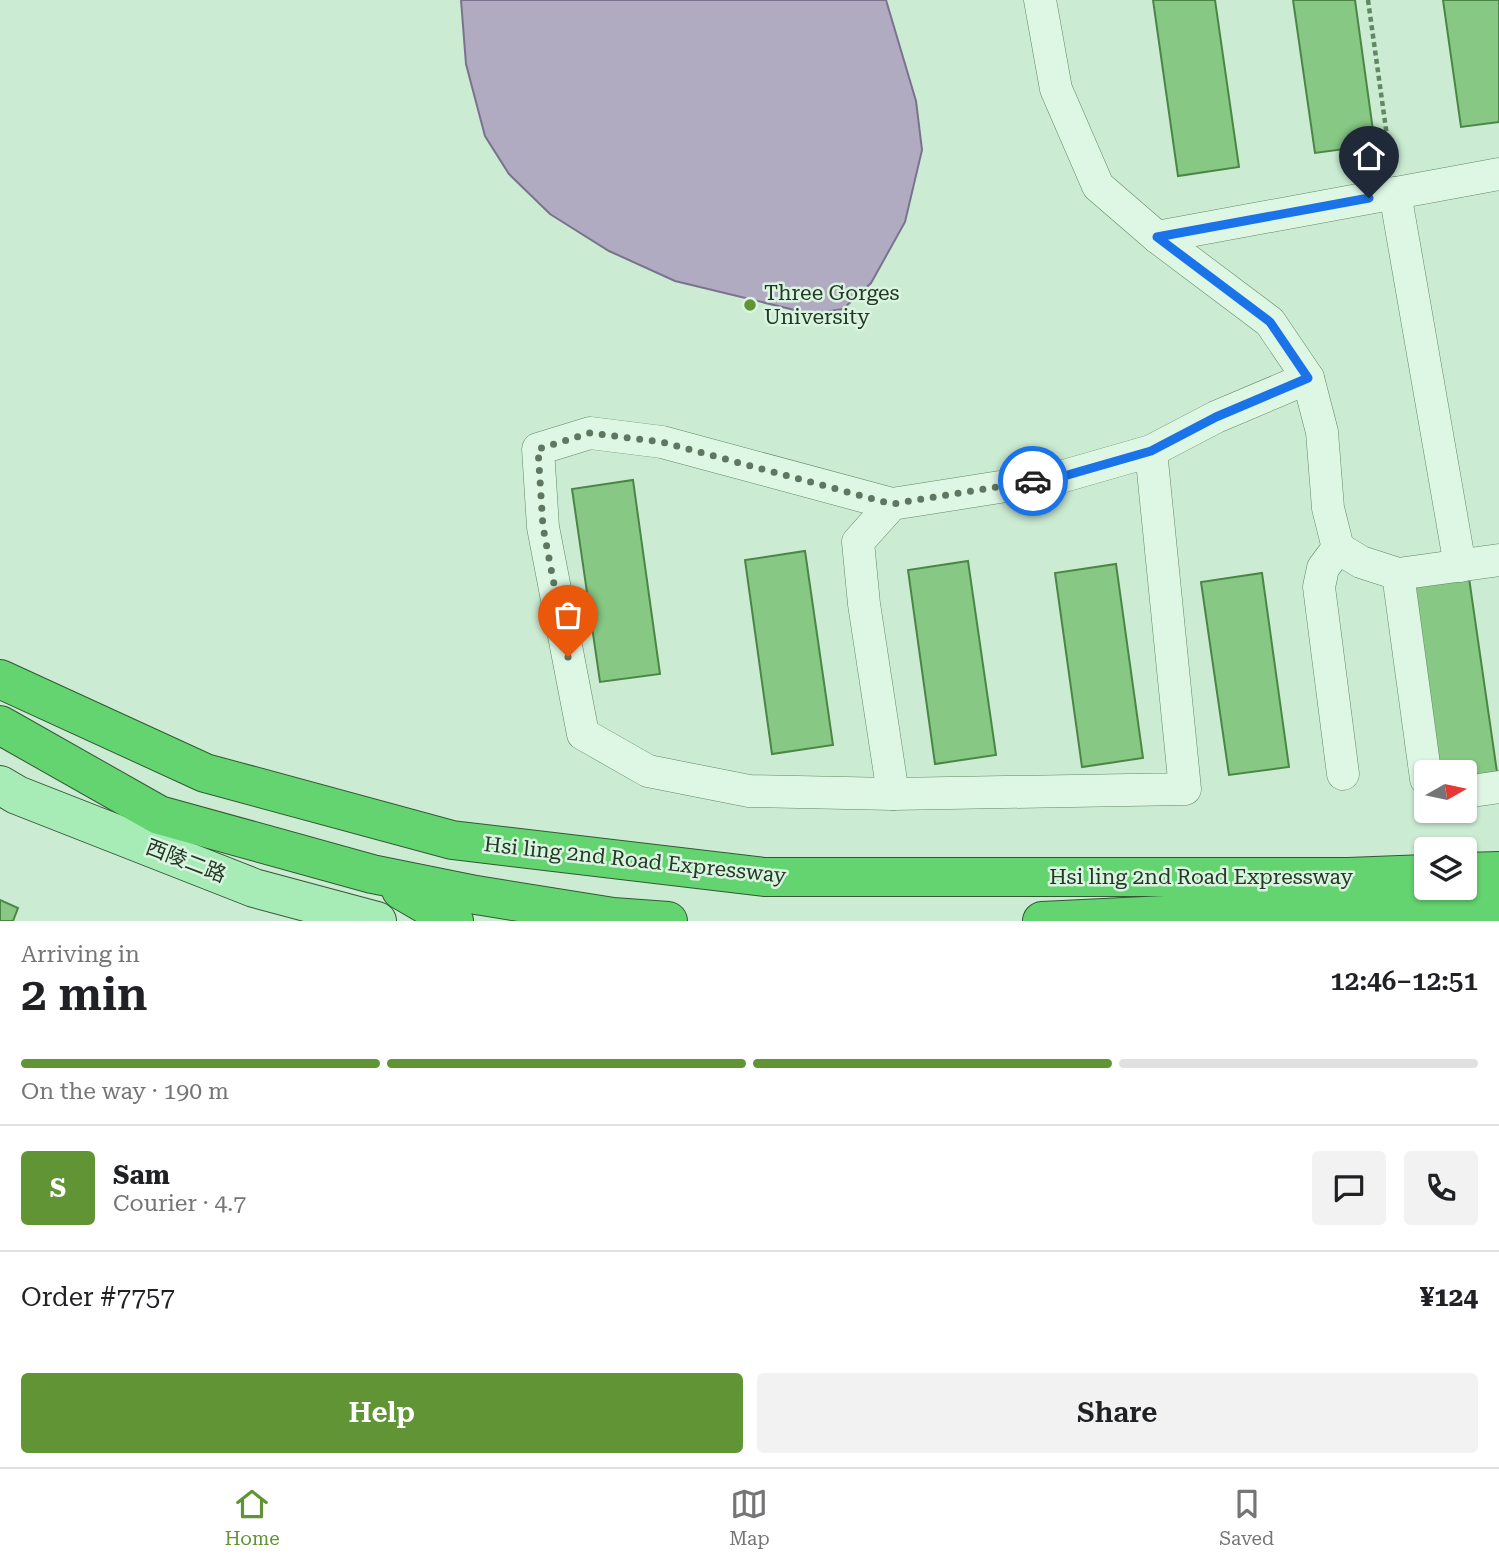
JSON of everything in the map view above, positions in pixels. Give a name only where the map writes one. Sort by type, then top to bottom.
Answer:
[{"type":"highway","name":"Hsi ling 2nd Road Expressway","points":[[0,679],[205,773],[452,840],[764,877],[1335,877],[1414,874]]},
{"type":"highway","points":[[0,725],[159,815],[372,874],[476,895],[613,917],[668,921]]},
{"type":"highway","points":[[1477,872],[1499,871]]},
{"type":"highway","points":[[372,874],[454,921]]},
{"type":"highway","name":"Hsi ling 2nd Road Expressway","points":[[1042,921],[1227,912],[1499,908]]},
{"type":"main road","name":"西陵二路","points":[[0,785],[17,795],[254,888],[377,921]]},
{"type":"lane","points":[[1040,0],[1056,89],[1098,186],[1157,237],[1270,322],[1308,378],[1322,432],[1328,508],[1338,548],[1362,562],[1398,574],[1460,566],[1498,567]]},
{"type":"lane","points":[[1157,237],[1499,174]]},
{"type":"lane","points":[[1395,193],[1460,566]]},
{"type":"lane","points":[[1151,451],[1185,789],[893,794],[749,791],[648,771],[583,734],[543,527],[538,449],[590,433],[662,442],[892,504],[1057,478],[1151,451],[1216,417],[1308,378]]},
{"type":"lane","points":[[892,504],[858,542],[864,604],[893,794]]},
{"type":"lane","points":[[1338,548],[1323,568],[1319,587],[1343,774]]},
{"type":"lane","points":[[1398,574],[1423,760]]},
{"type":"lane","points":[[1477,790],[1499,787]]},
{"type":"path","points":[[1368,0],[1395,193]]},
{"type":"shaded area","points":[[461,0],[886,0],[916,101],[922,150],[905,222],[871,283],[843,309],[811,314],[675,281],[609,251],[550,214],[509,174],[485,136],[466,64]]},
{"type":"building","points":[[1153,0],[1215,0],[1239,167],[1178,176]]},
{"type":"building","points":[[1293,0],[1355,0],[1375,145],[1315,153]]},
{"type":"building","points":[[1443,0],[1499,0],[1499,122],[1461,127]]},
{"type":"building","points":[[633,480],[660,674],[600,682],[572,489]]},
{"type":"building","points":[[805,551],[833,745],[772,754],[745,560]]},
{"type":"building","points":[[968,561],[996,755],[935,764],[908,570]]},
{"type":"building","points":[[1116,564],[1143,758],[1082,767],[1055,573]]},
{"type":"building","points":[[1262,573],[1289,767],[1229,775],[1201,582]]},
{"type":"building","points":[[1469,578],[1497,772],[1477,775],[1477,760],[1432,760],[1408,587]]},
{"type":"building","points":[[0,900],[18,908],[13,921],[0,921]]},
{"type":"way so far","points":[[568,657],[543,527],[538,449],[590,433],[662,442],[892,504],[1033,481]]},
{"type":"place","name":"Three Gorges University","points":[[750,305]]},
{"type":"route","points":[[1033,481],[1057,478],[1151,451],[1216,417],[1308,378],[1270,322],[1157,237],[1369,198]]}]
